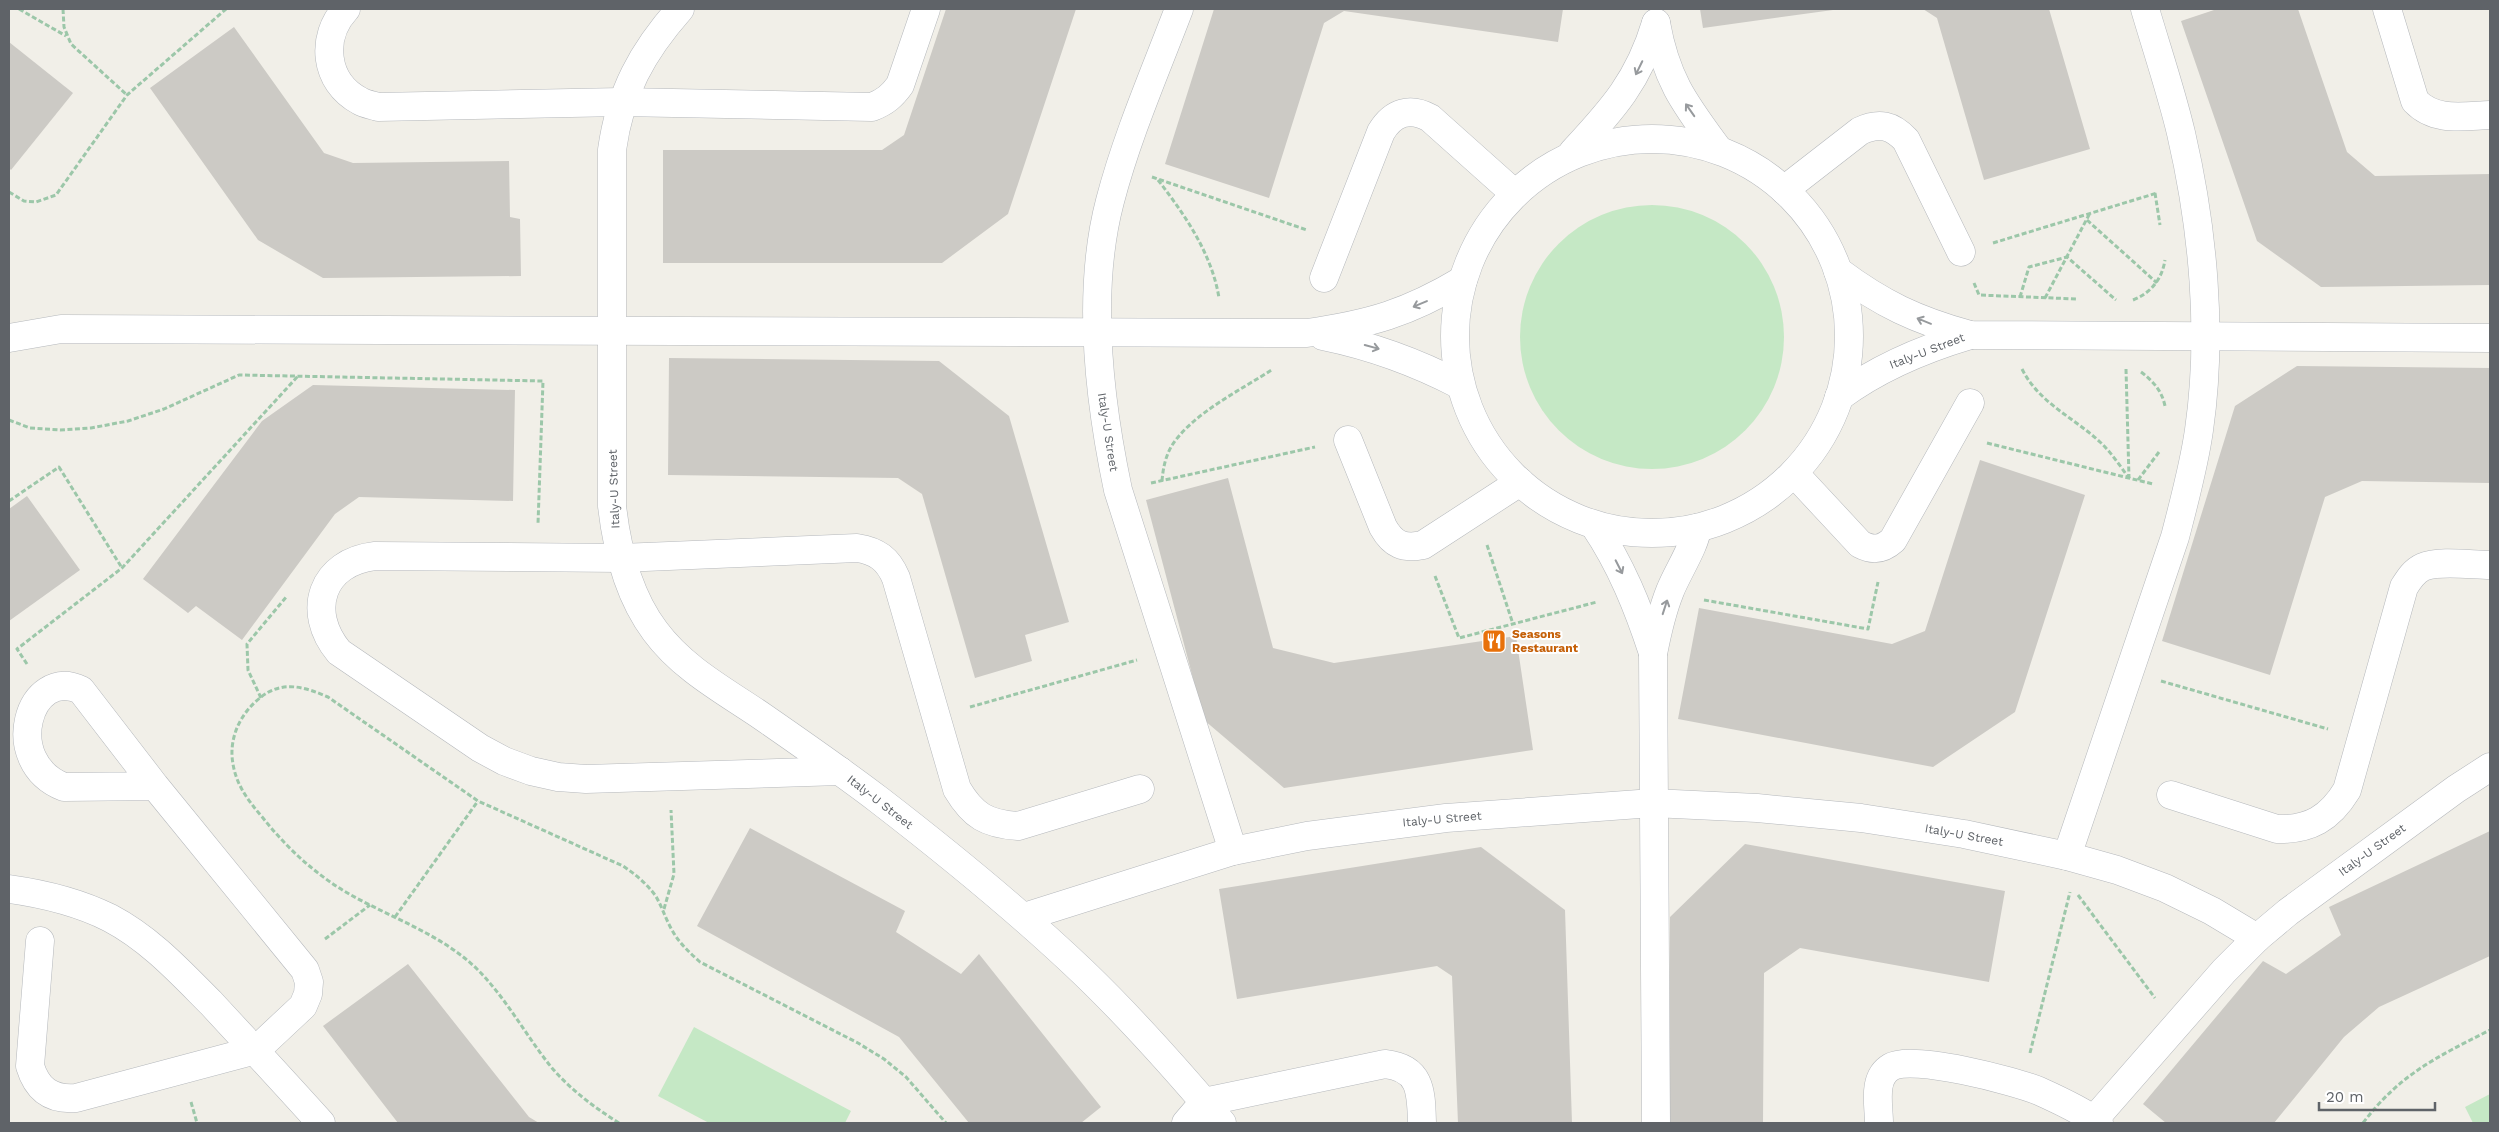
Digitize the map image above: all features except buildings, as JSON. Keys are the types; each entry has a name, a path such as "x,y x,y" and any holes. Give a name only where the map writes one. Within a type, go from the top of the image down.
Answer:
{"street":[{"path":"346,9 338,18 330,36 328,55 334,73 344,89 360,101 378,107 621,102 872,107 884,102 893,95 900,85 926,9"},
{"name":"Italy-U Street","path":"680,9 644,55 621,102 612,150 612,506 616,534 630,586 655,631 690,668 840,771 1024,917 1084,973 1146,1036 1222,1123"},
{"name":"Italy-U Street","path":"1179,9 1120,166 1109,202 1103,243 1097,333 1107,436 1118,490 1233,851"},
{"path":"2067,856 2175,537 2187,492 2199,430 2205,336 2203,276 2191,182 2181,132 2145,9"},
{"path":"2386,9 2411,92 2422,109 2440,117 2490,116"},
{"path":"1656,16 1661,49 1669,74 1682,98 1718,150"},
{"path":"1570,155 1622,97 1637,74 1648,49 1656,16"},
{"path":"1324,278 1381,132 1386,123 1402,112 1422,114 1430,118 1514,193"},
{"path":"1784,190 1860,131 1871,125 1885,125 1897,130 1906,140 1962,252"},
{"path":"1643,138 1682,140 1718,150 1753,166 1784,190 1807,214 1825,241 1838,271 1846,302 1849,334 1847,366 1839,397 1828,425 1813,450 1794,473 1754,506 1731,517 1697,528 1670,533 1631,532 1594,525 1554,508 1520,482 1500,462 1483,438 1470,412 1460,384 1454,332 1456,305 1463,280 1474,248 1492,219 1514,193 1540,172 1570,155 1605,143 1643,138"},
{"name":"Italy-U Street","path":"1838,271 1868,293 1900,312 1970,335"},
{"path":"1307,334 1353,326 1405,310 1429,300 1463,280"},
{"path":"9,319 61,329"},
{"path":"9,338 61,329 1307,334 1381,350 1434,371 1460,384"},
{"path":"1970,335 2030,337 2490,338"},
{"name":"Italy-U Street","path":"1839,397 1862,380 1896,361 1932,346 1970,335"},
{"path":"1794,473 1860,544 1868,548 1877,549 1886,546 1893,540 1970,403"},
{"path":"1348,440 1389,538 1399,545 1411,548 1423,545 1520,482"},
{"path":"1594,525 1609,546 1632,593 1653,654"},
{"path":"1656,1123 1653,654 1659,624 1669,594 1681,565 1696,537 1697,528"},
{"path":"840,771 586,779 558,777 531,771 504,761 480,748 339,652 329,640 323,627 320,613 322,598 327,584 347,563 360,558 375,556 622,558 857,548 870,550 882,556 891,565 896,578 957,789 967,806 982,818 1000,825 1018,826 1037,822 1140,789"},
{"path":"2171,795 2277,829 2294,830 2311,826 2326,817 2342,797 2361,739 2404,586 2412,575 2422,567 2435,564 2490,564"},
{"path":"40,941 30,1066 34,1078 41,1088 51,1095 63,1099 76,1098 256,1050 303,1006 308,994 309,982 305,970 298,960 155,786 81,690 65,685 44,692 27,714 23,726 25,753 40,775 64,788 155,786"},
{"name":"Italy-U Street","path":"1879,1123 1878,1087 1881,1076 1890,1067 1900,1062 1960,1070 2022,1086 2066,1104 2095,1122 2176,1026 2257,938 2288,912 2440,801 2490,767"},
{"name":"Italy-U Street","path":"1024,917 1233,851 1307,836 1385,825 1653,803 1757,808 1861,818 1964,834 2067,856 2117,870 2165,888 2212,911 2257,938"},
{"path":"9,889 42,893 77,904 111,919 142,939 171,962 256,1050 321,1123"},
{"path":"1186,1123 1204,1102 1385,1064 1395,1065 1405,1070 1419,1086 1422,1123"}],"path":[{"path":"19,9 66,36 78,51 127,95"},
{"path":"63,9 66,36"},
{"path":"9,192 24,201 36,202 56,195 127,95 226,9"},
{"path":"1120,166 1338,240"},
{"path":"1157,179 1194,231 1218,291 1224,333"},
{"path":"2081,299 1979,294 1962,252 2191,182"},
{"path":"2155,193 2162,231"},
{"path":"2091,213 2046,298 2020,363 2029,383 2043,398 2101,442 2129,478"},
{"path":"2087,220 2157,283"},
{"path":"2130,301 2140,297 2157,283 2162,273 2165,256"},
{"path":"2020,297 2029,267 2067,257"},
{"path":"2067,257 2116,300"},
{"path":"2107,300 2123,300"},
{"path":"1162,481 1164,464 1170,449 1189,426 1273,369 1274,333"},
{"path":"2117,366 2126,366 2140,371 2152,379 2160,391 2166,411"},
{"path":"2126,366 2129,478"},
{"path":"9,420 30,428 60,430 90,428 128,421 164,409 239,375 543,380 536,558"},
{"path":"44,692 17,649 122,568 299,375"},
{"path":"1952,435 2187,492"},
{"path":"1118,490 1348,440"},
{"path":"2138,480 2150,467 2162,443"},
{"path":"9,501 59,467 122,568"},
{"path":"1476,511 1513,624"},
{"path":"1423,545 1459,638 1632,593"},
{"path":"1669,594 1868,628 1886,546"},
{"path":"261,698 248,670 247,644 299,581 322,598"},
{"path":"935,716 1169,651"},
{"path":"2129,672 2361,739"},
{"path":"619,1123 576,1092 554,1070 508,1004 476,968 438,939 344,891 296,855 275,834 242,793 233,771 232,748 238,725 251,705 275,689 292,686 304,688 328,697 478,801 623,866 640,878 653,893 664,910 671,929 683,947 700,962 858,1043 884,1059 906,1077 946,1123"},
{"path":"664,910 674,874 675,860 668,777"},
{"path":"395,917 478,801"},
{"path":"2022,1086 2072,886 2176,1026"},
{"path":"298,960 370,905"},
{"path":"2363,1123 2376,1106 2411,1073 2431,1060 2490,1030"}],"green space":[{"path":"1652,205 1678,208 1703,215 1736,235 1754,253 1774,286 1781,311 1784,337 1781,363 1774,388 1754,421 1736,439 1703,459 1678,466 1652,469 1626,466 1601,459 1568,439 1550,421 1530,388 1523,363 1520,337 1523,311 1530,286 1550,253 1568,235 1601,215 1626,208"},
{"path":"694,1027 851,1111 845,1123 709,1123 658,1096"},
{"path":"2490,1094 2490,1123 2473,1123 2465,1107"}],"place":[{"name":"Seasons Restaurant","path":"1494,641"}]}
